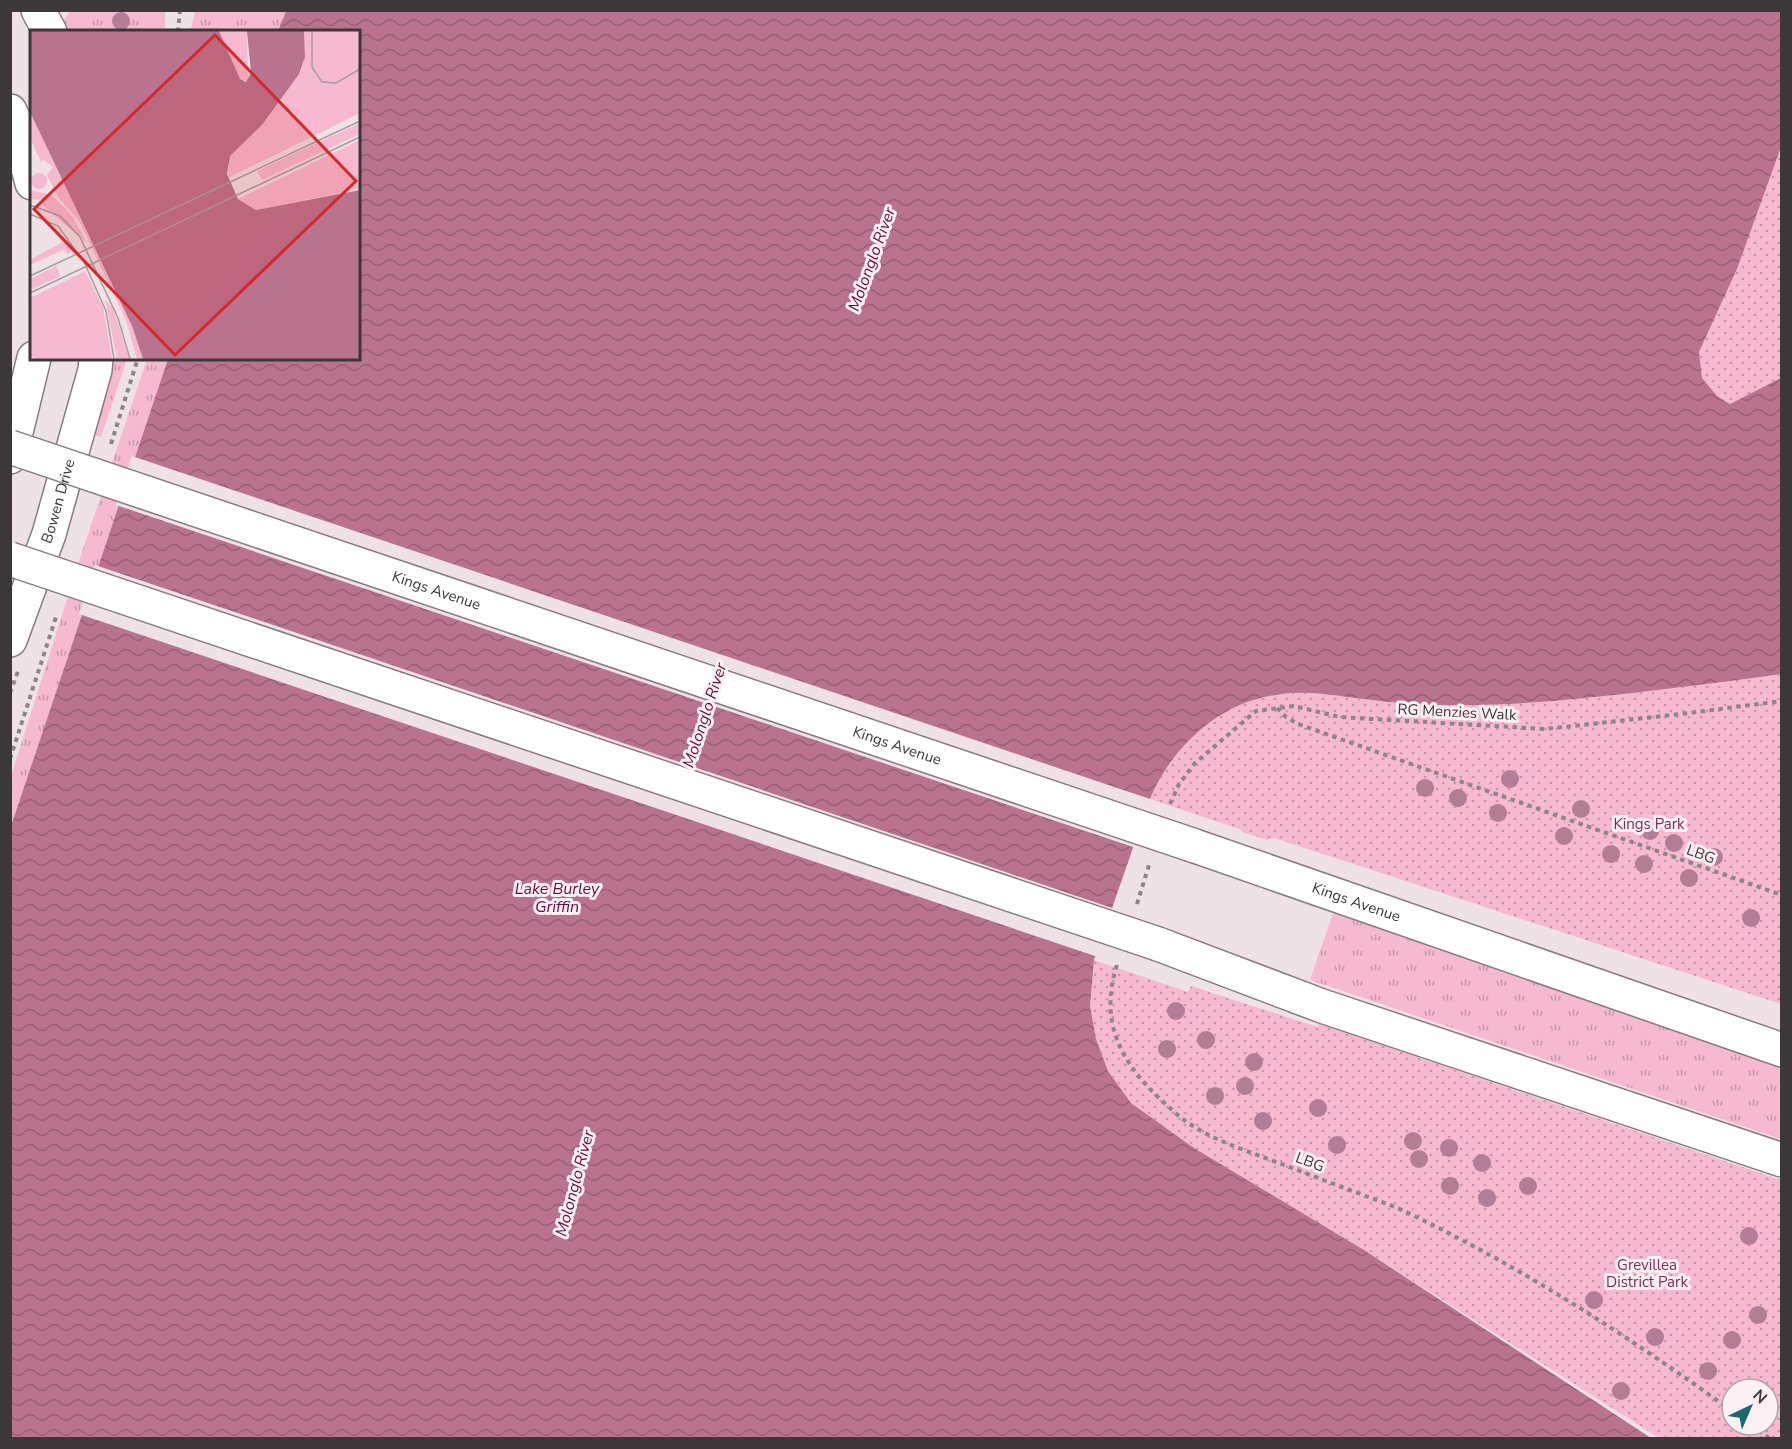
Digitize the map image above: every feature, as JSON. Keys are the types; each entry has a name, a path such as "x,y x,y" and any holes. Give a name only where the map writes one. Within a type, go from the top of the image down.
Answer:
{"main road":[{"path":"38,10 49,30"},
{"path":"10,111 16,124 30,176"},
{"path":"10,457 34,360"},
{"name":"Bowen Drive","path":"10,640 49,534 96,360"},
{"name":"Kings Avenue","path":"10,447 1192,845 1782,1050"},
{"path":"10,559 1158,944 1322,1006 1782,1160"}],"path":[{"path":"178,30 180,11"},
{"path":"10,759 51,633"},
{"name":"RG Menzies Walk","path":"1167,811 1171,800 1194,763 1257,711 1294,706 1340,717 1545,729 1782,701"},
{"name":"LBG","path":"1277,708 1298,724 1782,896"},
{"path":"1134,913 1152,856"},
{"name":"LBG","path":"1119,959 1111,981 1111,1011 1116,1042 1130,1067 1181,1118 1221,1141 1403,1210 1545,1285 1668,1365 1720,1402"}],"green space":[{"path":"70,11 165,11 165,30 58,29"},
{"path":"195,11 286,11 278,30 190,30"},
{"path":"1781,147 1781,378 1731,404 1717,396 1702,378 1699,352 1737,269"},
{"path":"111,360 127,360 101,437 93,434"},
{"path":"147,360 168,360 11,826 11,776 82,552"},
{"name":"Kings Park","path":"1781,674 1781,1004 1274,838 1267,840 1242,832 1242,830 1150,799 1158,782 1180,750 1209,723 1243,704 1275,695 1313,693 1418,704 1499,704 1617,695"},
{"path":"1333,913 1781,1064 1781,1139 1310,980"},
{"name":"Grevillea District Park","path":"1094,960 1188,992 1191,986 1318,1027 1319,1024 1781,1180 1781,1438 1659,1438 1364,1250 1194,1148 1131,1103 1108,1071 1096,1039 1090,1006"}],"water":[{"name":"Lake Burley Griffin","path":"286,11 1781,11 1781,147 1737,269 1699,352 1702,378 1717,396 1730,404 1781,378 1781,674 1641,692 1523,703 1418,704 1325,694 1288,693 1243,704 1209,723 1194,736 1180,750 1158,782 1094,960 1090,1006 1096,1039 1108,1071 1131,1103 1194,1148 1364,1250 1651,1438 11,1438 11,826 168,360 360,360 360,30 278,30"}],"pier":[{"path":"132,456 1153,800 1136,848 116,505"},
{"path":"95,565 1115,909 1098,957 79,614"}],"water label":[{"name":"Molonglo River","path":"871,259"},
{"name":"Molonglo River","path":"704,715"},
{"name":"Molonglo River","path":"574,1183"}]}
